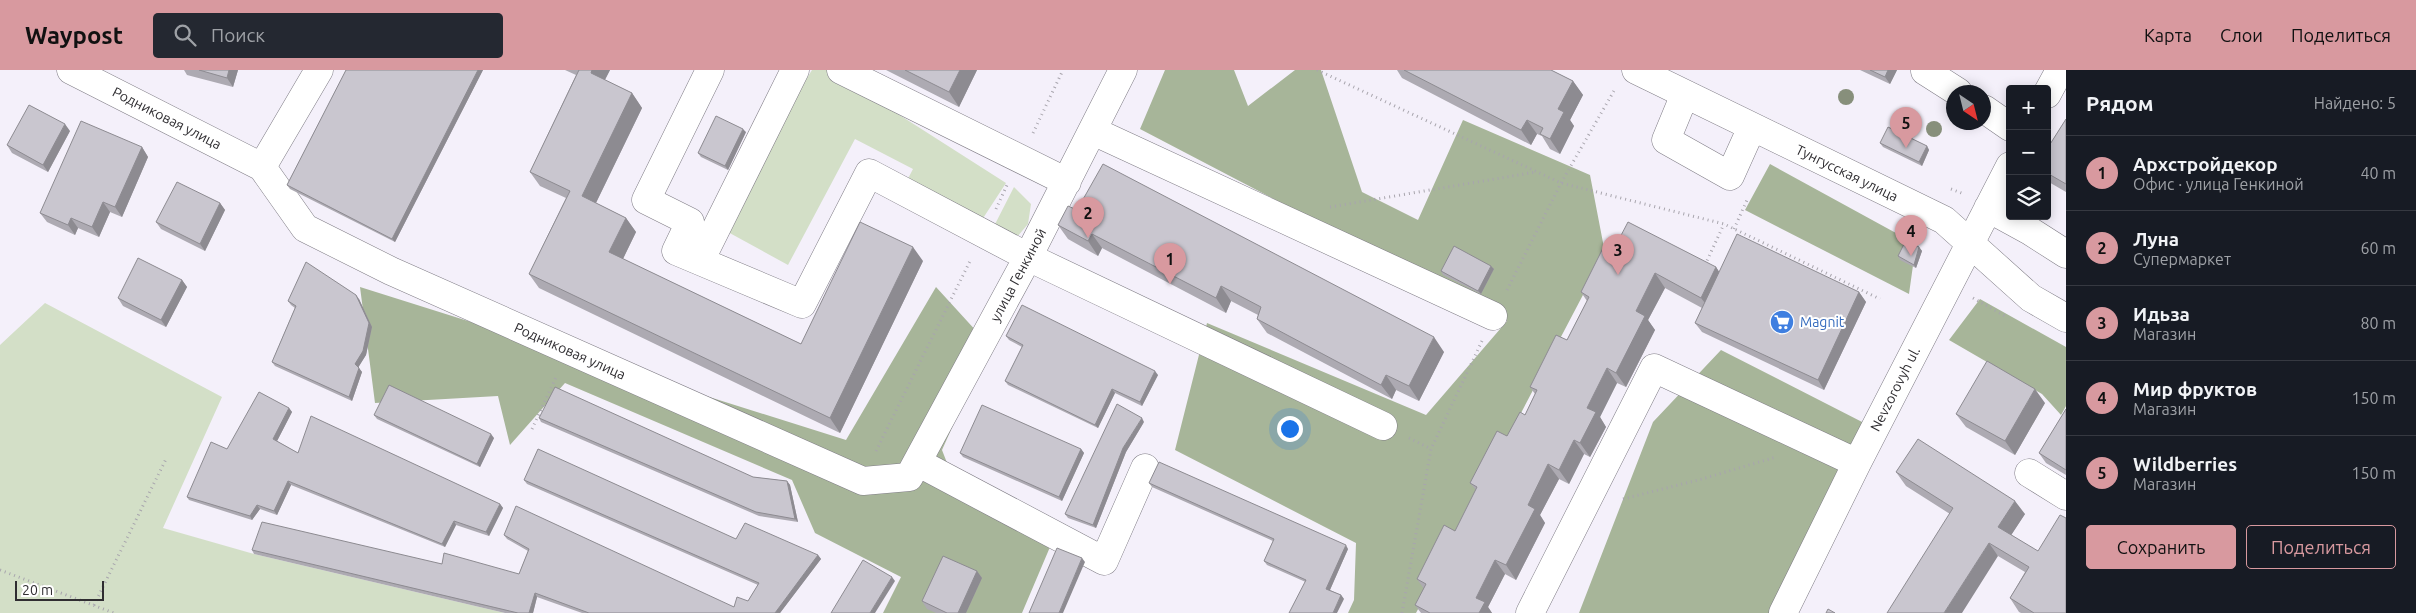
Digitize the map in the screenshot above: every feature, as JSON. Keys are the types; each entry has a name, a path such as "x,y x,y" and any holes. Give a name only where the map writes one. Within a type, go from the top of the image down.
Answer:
{"street":[{"name":"Родниковая улица","path":"71,70 262,167 305,228 391,271 863,481 913,469"},
{"path":"262,167 319,70"},
{"path":"710,70 646,200 690,222 676,251 802,304 869,173 1028,257 1383,426"},
{"path":"700,261 795,70"},
{"path":"841,70 1067,182"},
{"name":"улица Генкиной","path":"913,469 1028,257 1123,70"},
{"name":"Тунгусская улица","path":"1636,70 1944,220 2031,298 2066,318"},
{"path":"2051,87 2060,70"},
{"path":"1925,71 1947,85"},
{"path":"1685,94 1666,140 1730,176 1752,126"},
{"path":"1991,114 2006,124"},
{"path":"1093,131 1494,316"},
{"name":"Nevzorovyh ul.","path":"1783,613 1857,462 2006,174"},
{"path":"1988,208 2030,231 2066,254"},
{"path":"1530,613 1654,368 1857,462"},
{"path":"913,469 1104,560 1145,468"},
{"path":"2029,473 2066,496"}],"path":[{"path":"873,459 1063,70"},
{"path":"1317,70 1561,183 1724,224 1880,299"},
{"path":"1294,224 1318,209 1536,172"},
{"path":"1705,265 1724,224"},
{"path":"1949,284 2008,318"},
{"path":"1852,295 1856,287"},
{"path":"532,429 569,350"},
{"path":"1623,499 1768,460 1811,441"},
{"path":"94,605 167,457"},
{"path":"0,570 114,613"}],"green space":[{"path":"812,70 829,70 1006,183 976,229 901,192 913,169 855,139 788,265 715,225"},
{"path":"1165,70 1234,70 1248,106 1295,70 1321,70 1362,192 1418,220 1463,120 1590,175 1605,253 1416,613 1348,613 1354,600 1356,543 1175,450 1207,323 1426,415 1507,321 1140,129"},
{"path":"1770,164 1916,244 1909,294 1745,210"},
{"path":"1014,187 1031,204 1028,224 1017,237 990,234"},
{"path":"360,287 846,440 936,287 989,345 942,450 961,499 1050,547 1022,613 883,613 901,577 815,533 792,480 565,383 510,445 498,396 375,403"},
{"path":"1980,299 2066,347 2066,406 2061,415 2042,394 1949,340"},
{"path":"45,303 222,397 163,528 254,554 505,613 0,613 0,345"},
{"path":"1721,350 1868,425 1769,613 1579,613 1653,422"}],"building":[{"path":"199,70 229,70 227,78"},
{"path":"346,70 478,70 392,239 287,185"},
{"path":"579,70 592,70 591,73 632,93 582,196 626,218 609,252 801,344 860,222 913,247 830,418 529,274 570,191 530,172"},
{"path":"905,70 960,70 949,92"},
{"path":"1404,70 1551,70 1573,81 1558,109 1564,112 1550,139 1540,134 1543,128 1527,120 1521,130"},
{"path":"1870,70 1888,70 1885,77"},
{"path":"29,105 65,124 43,165 7,145"},
{"path":"716,116 743,129 725,166 698,153"},
{"path":"2066,119 2066,184 2051,175 2051,143"},
{"path":"81,121 142,147 115,207 103,202 92,227 71,218 68,225 40,213"},
{"path":"1888,127 1927,146 1919,162 1880,143"},
{"path":"1103,164 1434,337 1409,386 1386,375 1381,385 1257,319 1261,307 1221,286 1216,298 1092,234 1088,241 1058,225 1068,206 1077,210"},
{"path":"177,182 220,203 200,244 156,222"},
{"path":"1628,222 1716,267 1701,298 1655,273 1636,311 1645,316 1616,373 1607,368 1587,408 1596,412 1580,443 1574,440 1559,470 1548,464 1528,505 1535,509 1506,565 1495,560 1476,598 1485,602 1479,613 1430,613 1415,605 1426,584 1417,579 1444,525 1455,531 1477,487 1470,483 1497,431 1507,436 1520,412 1525,415 1537,390 1530,387 1556,335 1567,340 1589,297 1581,292 1607,240 1616,245"},
{"name":"Magnit","path":"1737,234 1859,292 1818,380 1695,323"},
{"path":"1906,240 1919,247 1914,265 1898,256"},
{"path":"1454,246 1491,266 1478,291 1441,271"},
{"path":"138,258 182,280 161,320 118,298"},
{"path":"306,262 356,295 369,323 363,351 355,364 359,368 349,397 272,362 296,306 288,301"},
{"path":"1022,305 1155,371 1140,402 1112,389 1095,425 1005,381 1023,345 1006,336"},
{"path":"1987,361 2035,389 2005,441 1956,414"},
{"path":"389,385 491,434 477,464 374,415"},
{"path":"555,387 753,477 787,481 795,519 756,512 539,418"},
{"path":"259,392 289,408 273,439 298,453 311,416 500,504 486,532 454,521 442,544 288,481 274,511 257,505 250,516 187,497 211,442 227,449"},
{"path":"1117,404 1142,418 1123,448 1093,525 1065,514"},
{"path":"982,405 1081,449 1059,497 960,453"},
{"path":"2066,409 2066,470 2039,453"},
{"path":"1918,439 2015,501 1998,527 2038,551 2060,515 2066,518 2066,613 2034,613 2010,598 2029,567 1989,543 1944,613 1887,613 1953,508 1896,472"},
{"path":"538,449 736,539 745,523 818,555 775,613 589,613 535,593 529,613 518,613 252,550 262,522 442,564 444,553 519,574 529,549 504,535 516,506 734,607 737,597 748,601 759,583 524,480"},
{"path":"1159,462 1346,545 1326,589 1341,595 1333,613 1289,613 1306,580 1264,561 1274,539 1149,483"},
{"path":"1057,548 1082,558 1059,613 1029,613"},
{"path":"943,556 977,571 958,613 947,613 922,601"},
{"path":"863,560 892,577 870,613 831,613"},
{"path":"1828,609 1835,613 1826,613"}],"place":[{"name":"Wildberries","path":"1906,148"},
{"name":"Луна","path":"1088,238"},
{"name":"Мир фруктов","path":"1911,256"},
{"name":"Идьза","path":"1618,275"},
{"name":"Архстройдекор","path":"1170,284"},
{"name":"Magnit","path":"1782,322"}]}
